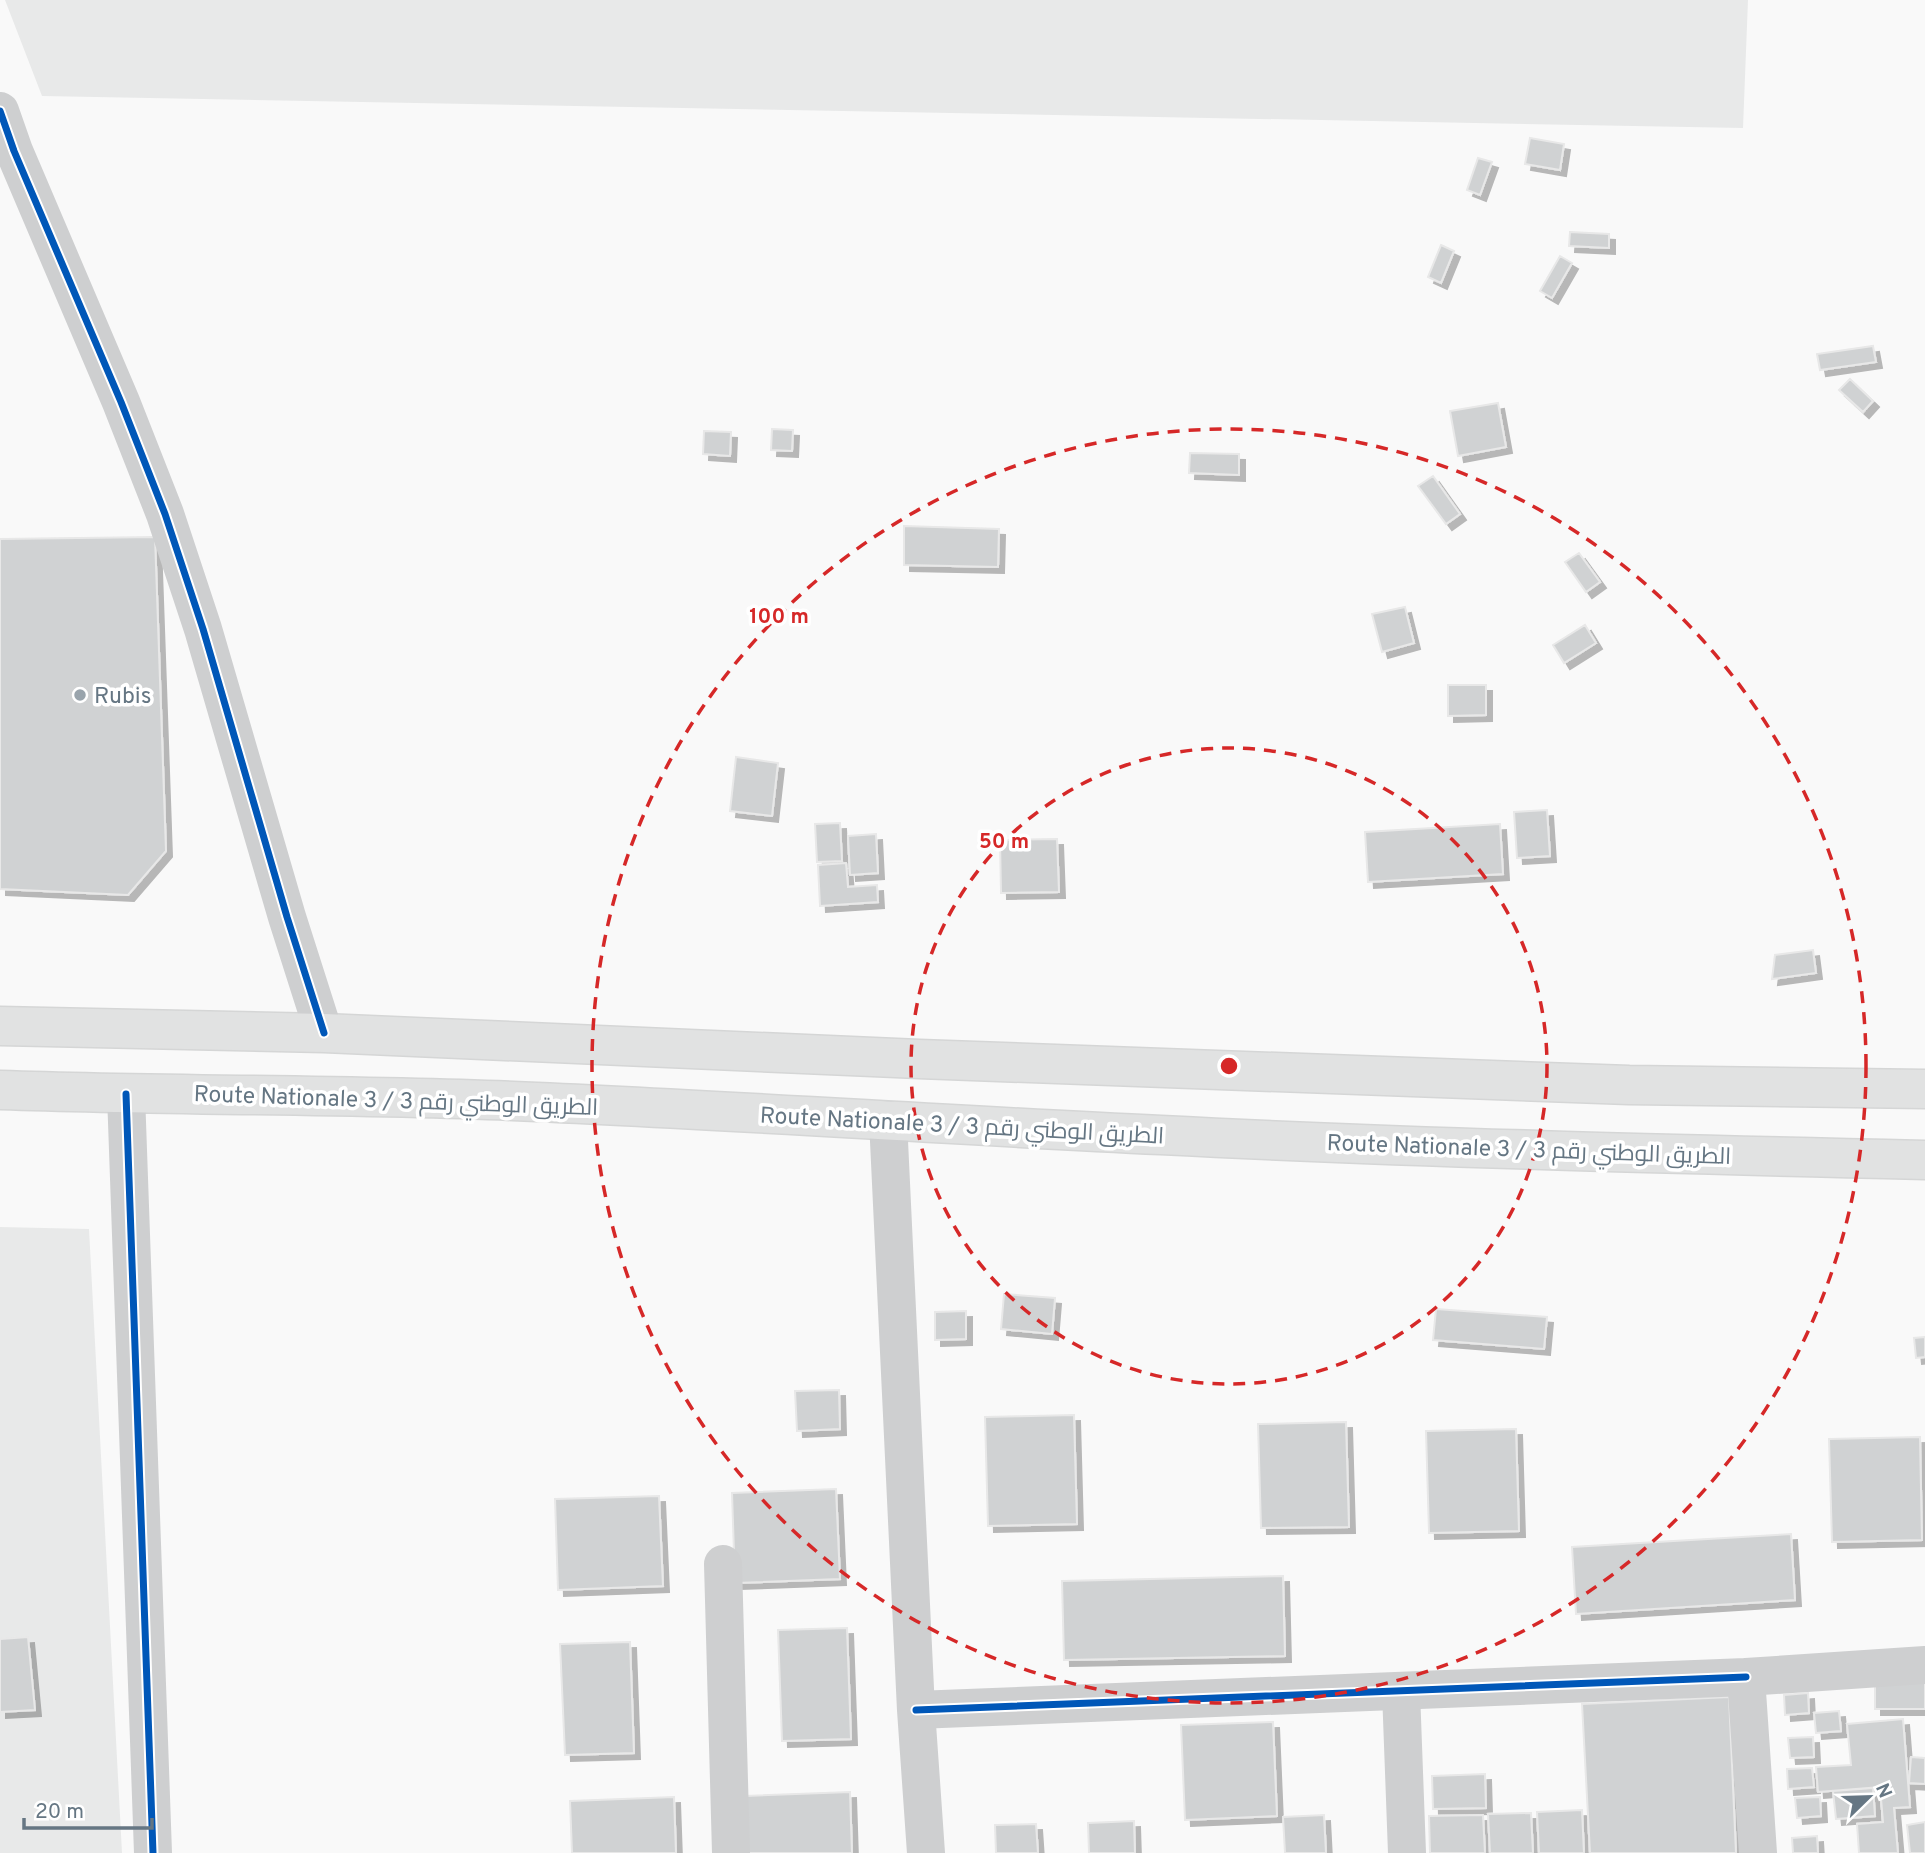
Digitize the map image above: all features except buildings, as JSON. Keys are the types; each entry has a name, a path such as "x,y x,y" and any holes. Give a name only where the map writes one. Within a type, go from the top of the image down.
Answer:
{"highway":[{"path":"0,1026 324,1033 1629,1085 1925,1089"},
{"name":"Route Nationale 3 / الطريق الوطني رقم 3","path":"0,1090 501,1101 1369,1144 1925,1160"}],"street":[{"path":"0,111 165,514 203,629 287,917 324,1033"},
{"path":"126,1094 153,1853"},
{"path":"888,1120 916,1710 926,1853"},
{"path":"723,1564 731,1853"},
{"path":"916,1710 1746,1677 1925,1665"},
{"path":"1746,1677 1758,1853"},
{"path":"1401,1691 1407,1853"}],"shaded area":[{"path":"5,0 1748,0 1743,128 42,96"},
{"path":"0,1227 89,1229 122,1853 0,1853"}],"cycle path":[{"path":"0,111 14,151 121,402 165,514 203,629 287,917 324,1033"},
{"path":"126,1094 153,1853"},
{"path":"916,1710 1746,1677"}],"place":[{"name":"Rubis","path":"80,695"}]}
